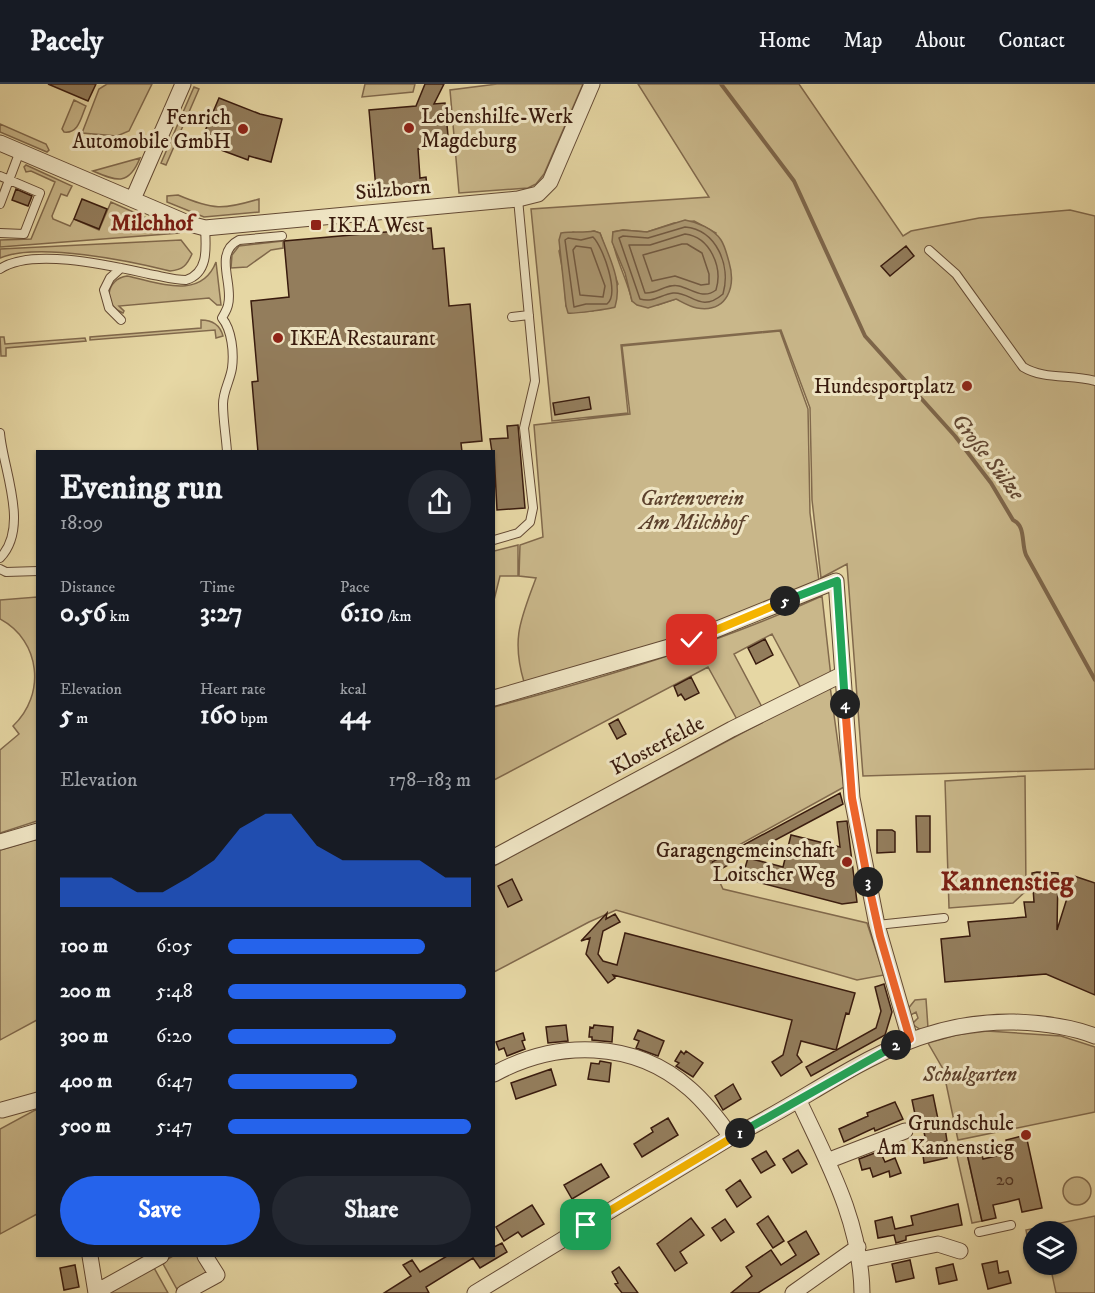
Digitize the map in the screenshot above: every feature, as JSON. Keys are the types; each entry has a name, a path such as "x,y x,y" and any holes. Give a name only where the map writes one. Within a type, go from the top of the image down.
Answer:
{"street":[{"path":"134,200 183,84"},
{"name":"Sülzborn","path":"0,143 190,224 206,228 518,199 538,194 550,182 592,84"},
{"path":"495,698 692,640 837,581 852,798 877,925 910,1039"},
{"name":"Klosterfelde","path":"495,856 732,729 843,674"},
{"path":"0,842 36,832"},
{"path":"475,1293 731,1137 798,1101 871,1057 910,1039 958,1026 996,1022 1052,1025 1095,1036"},
{"path":"495,1074 520,1061 558,1051 590,1049 631,1056 664,1071 687,1086 706,1105 731,1137"},
{"path":"2,1110 36,1101"},
{"path":"798,1101 846,1203 859,1254 862,1293"},
{"path":"827,1161 905,1131"},
{"path":"793,1293 859,1254 938,1244 960,1251"},
{"path":"90,1257 96,1292 159,1257"},
{"path":"184,1293 217,1275 206,1257"}],"lane":[{"path":"0,204 4,177 20,151"},
{"path":"0,233 24,234 40,193 4,177"},
{"path":"495,540 518,533 530,522 533,508 525,428 535,381 518,199"},
{"path":"0,269 26,258 80,262 186,280 202,267 206,247 206,228"},
{"path":"227,450 223,406 224,394 232,369 232,358 229,330 222,318 229,304 226,255 233,243 239,240 282,236"},
{"path":"929,250 956,274 1023,367 1040,374 1074,376 1095,381"},
{"path":"121,320 105,303 104,291 110,278 122,268"},
{"path":"512,317 529,315"},
{"path":"0,433 2,455 10,484 13,537 0,558"},
{"path":"0,570 36,571"},
{"path":"877,925 944,918"},
{"path":"979,1232 1011,1225"}],"green space":[{"path":"107,84 152,84 129,131 117,136 82,133 99,89"},
{"path":"365,84 415,84 413,92 362,97"},
{"path":"497,84 583,84 544,174 536,184 528,188 459,193 450,90"},
{"path":"638,84 799,84 903,236 911,231 979,218 1070,210 1095,216 1095,769 863,776 847,564 821,578 812,500 810,408 781,330 621,345 628,413 552,421 531,209 709,197","holes":["694,221 716,233 676,299 658,305 632,301 614,247 613,232 623,230 647,232 674,223","594,231 600,233 618,284 593,311 579,312 566,306 559,251 573,232 581,234"]},
{"path":"194,87 199,89 166,165 161,163"},
{"path":"74,100 86,106 76,128 64,132 62,129"},
{"path":"0,124 46,144 49,150 47,152 0,132"},
{"path":"140,158 132,173 122,179 93,171"},
{"path":"26,165 72,186 67,196 61,194 52,216 53,219 70,226 74,219 99,230 111,202 180,233 0,247 0,240 31,239 55,182 31,171 26,172 24,167"},
{"path":"178,195 200,204 218,207 259,199 259,212 204,217 167,202 167,196"},
{"path":"181,240 192,254 184,266 170,271 109,258 60,252 17,254 0,258 0,249"},
{"path":"283,241 283,248 271,250 247,267 231,268 232,255 239,246"},
{"path":"216,262 221,305 217,305 209,298 119,306 124,311 123,313 116,309 110,299 111,287 120,278 127,276 178,286 189,285 209,274"},
{"path":"201,320 215,324 223,336 216,338 215,330 90,340 90,337 201,328"},
{"name":"Gartenverein Am Milchhof","path":"780,331 808,409 810,513 819,581 716,624 647,647 524,682 518,641 522,617 536,578 519,576 520,545 543,537 534,425 630,414 622,346"},
{"path":"0,337 4,337 5,344 85,338 86,341 6,348 6,356 1,356"},
{"path":"518,545 518,576 500,576 495,596 495,551"},
{"path":"822,596 831,677 802,690 772,634 734,654 763,709 739,723 708,667 495,779 495,707 660,658"},
{"path":"36,597 36,821 0,833 0,750 19,734 13,726 24,713 31,699 34,669 31,654 24,641 14,629 0,619 0,600"},
{"path":"830,686 844,787 710,861 723,889 867,923 884,975 857,980 616,910 495,971 495,865"},
{"path":"1025,776 1026,891 1013,903 949,908 945,781"},
{"path":"36,839 36,1021 0,1040 0,850"},
{"path":"926,999 928,1028 921,1030 912,1024 918,1018 916,1012 909,1016 907,1010 915,1000"},
{"name":"Schulgarten","path":"987,1031 1061,1036 1095,1047 1095,1112 958,1140 943,1069 928,1043 956,1035"},
{"path":"36,1110 36,1215 0,1234 0,1129"},
{"path":"966,1149 982,1221 972,1223 956,1152"},
{"path":"1077,1177 1087,1181 1091,1191 1087,1201 1077,1205 1067,1201 1063,1191 1067,1181"},
{"path":"1095,1216 1095,1293 1056,1293 1052,1275 1077,1275 1077,1221 1070,1221"},
{"path":"171,1257 202,1257 211,1274 179,1293 162,1262"},
{"path":"153,1266 168,1293 104,1293"}],"water":[{"path":"685,220 710,229 722,242 731,271 727,296 723,302 708,308 694,307 676,299 648,308 637,305 632,301 625,273 612,242 613,232 623,230 647,232"},
{"path":"594,231 600,233 614,269 617,288 615,307 568,313 559,240 561,233"}],"building":[{"path":"48,84 96,84 88,101"},
{"name":"Lebenshilfe-Werk Magdeburg","path":"425,84 444,84 434,104 445,103 449,147 418,149 420,178 426,177 427,188 416,189 416,186 376,189 369,110 416,106"},
{"name":"Fenrich Automobile GmbH","path":"219,98 260,114 282,119 271,162 249,156 248,160 221,150 222,147 202,138"},
{"path":"16,189 32,196 28,206 12,200"},
{"path":"82,199 107,209 99,229 74,219"},
{"path":"431,228 433,249 444,248 449,306 470,304 482,441 461,443 462,450 258,450 252,382 258,381 251,301 289,297 284,241"},
{"path":"906,246 914,256 890,276 881,266"},
{"path":"589,397 591,409 555,415 553,403"},
{"path":"518,425 525,508 497,510 495,450 492,450 490,439 508,438 507,426"},
{"path":"765,639 773,655 756,664 748,648"},
{"path":"691,677 699,693 685,700 681,694 678,696 674,686"},
{"path":"618,719 626,734 617,739 609,724"},
{"path":"840,793 843,804 717,871 712,862"},
{"path":"916,816 930,816 930,852 917,852"},
{"path":"847,821 857,902 842,904 742,878 748,858 783,867 791,835 840,847 837,822"},
{"path":"877,830 895,832 895,852 877,853"},
{"path":"1032,873 1058,873 1057,930 1074,876 1095,883 1095,995 1046,974 945,982 941,939 970,936 968,922 1026,917 1024,902 1034,902"},
{"path":"512,879 522,900 508,907 498,886"},
{"path":"607,913 606,919 615,914 620,922 603,931 598,954 603,961 617,965 625,933 855,993 849,1014 846,1013 836,1050 801,1041 797,1055 802,1062 781,1076 772,1062 783,1055 792,1020 613,975 615,978 608,983 586,954 590,938 581,941"},
{"path":"884,984 892,1012 885,1035 811,1076 806,1067 876,1028 881,1011 875,987"},
{"path":"566,1025 568,1041 548,1043 546,1027"},
{"path":"594,1025 613,1027 612,1042 592,1040 592,1037 589,1037 590,1027 593,1028"},
{"path":"638,1030 664,1041 658,1056 636,1048 639,1041 634,1039"},
{"path":"523,1033 525,1040 522,1041 525,1049 507,1056 504,1048 499,1050 496,1042"},
{"path":"681,1051 684,1054 686,1051 703,1063 693,1077 676,1066 679,1063 675,1061"},
{"path":"600,1061 611,1063 609,1082 588,1079 591,1063 599,1064"},
{"path":"551,1069 556,1085 516,1099 511,1083"},
{"path":"733,1084 741,1099 723,1110 715,1096"},
{"path":"933,1095 940,1129 945,1128 947,1141 944,1142 947,1158 924,1163 922,1147 927,1146 921,1118 916,1119 912,1100"},
{"path":"895,1102 903,1119 875,1131 874,1128 844,1142 839,1129 868,1116 867,1113"},
{"path":"668,1118 678,1135 642,1157 634,1144 653,1132 651,1128"},
{"path":"1026,1135 1042,1208 1022,1212 1019,1199 993,1205 996,1218 982,1221 966,1149 980,1146 983,1159 1009,1153 1006,1140"},
{"path":"798,1150 807,1164 792,1173 783,1159"},
{"path":"766,1151 775,1165 761,1173 752,1159"},
{"path":"880,1151 885,1162 895,1158 901,1173 890,1177 889,1171 873,1177 870,1168 862,1170 859,1159"},
{"path":"601,1164 609,1177 572,1199 564,1185"},
{"path":"740,1180 751,1197 737,1207 726,1190"},
{"path":"958,1204 962,1225 906,1236 906,1240 896,1243 894,1235 878,1238 875,1221 892,1217 895,1229 913,1225 911,1216"},
{"path":"532,1205 544,1224 522,1237 518,1232 504,1241 496,1227"},
{"path":"768,1216 784,1241 773,1248 757,1224"},
{"path":"691,1218 704,1235 680,1252 687,1263 675,1271 657,1244"},
{"path":"725,1219 734,1232 721,1241 712,1228"},
{"path":"806,1231 819,1254 758,1293 731,1293 752,1276 746,1267 771,1250 781,1265 796,1255 788,1242"},
{"path":"502,1243 507,1252 480,1268 473,1258 426,1287 429,1293 384,1293 411,1276 403,1265 412,1260 420,1272 445,1257 495,1257 495,1246"},
{"path":"910,1260 914,1278 896,1282 892,1264"},
{"path":"997,1261 999,1273 1008,1271 1011,1283 988,1289 982,1264"},
{"path":"953,1264 957,1280 939,1284 936,1268"},
{"path":"75,1265 79,1287 64,1290 60,1268"},
{"path":"619,1267 638,1293 622,1293 615,1284 618,1283 612,1272"}],"waterway":[{"name":"Große Sülze","path":"721,84 794,181 865,336 955,436 991,483 1013,520 1020,526 1026,555 1095,680"}],"place":[{"name":"Lebenshilfe-Werk Magdeburg","path":"409,128"},
{"name":"Fenrich Automobile GmbH","path":"243,129"},
{"name":"IKEA West","path":"316,225"},
{"name":"IKEA Restaurant","path":"278,338"},
{"name":"Hundesportplatz","path":"967,386"},
{"name":"Garagengemeinschaft Loitscher Weg","path":"847,862"},
{"name":"Grundschule Am Kannenstieg","path":"1026,1135"}],"district":[{"name":"Milchhof","path":"152,222"},
{"name":"Kannenstieg","path":"1007,881"}],"route":[{"path":"586,1225 731,1137 757,1125 851,1068 910,1039 872,906 852,798 837,581 692,640"}]}
